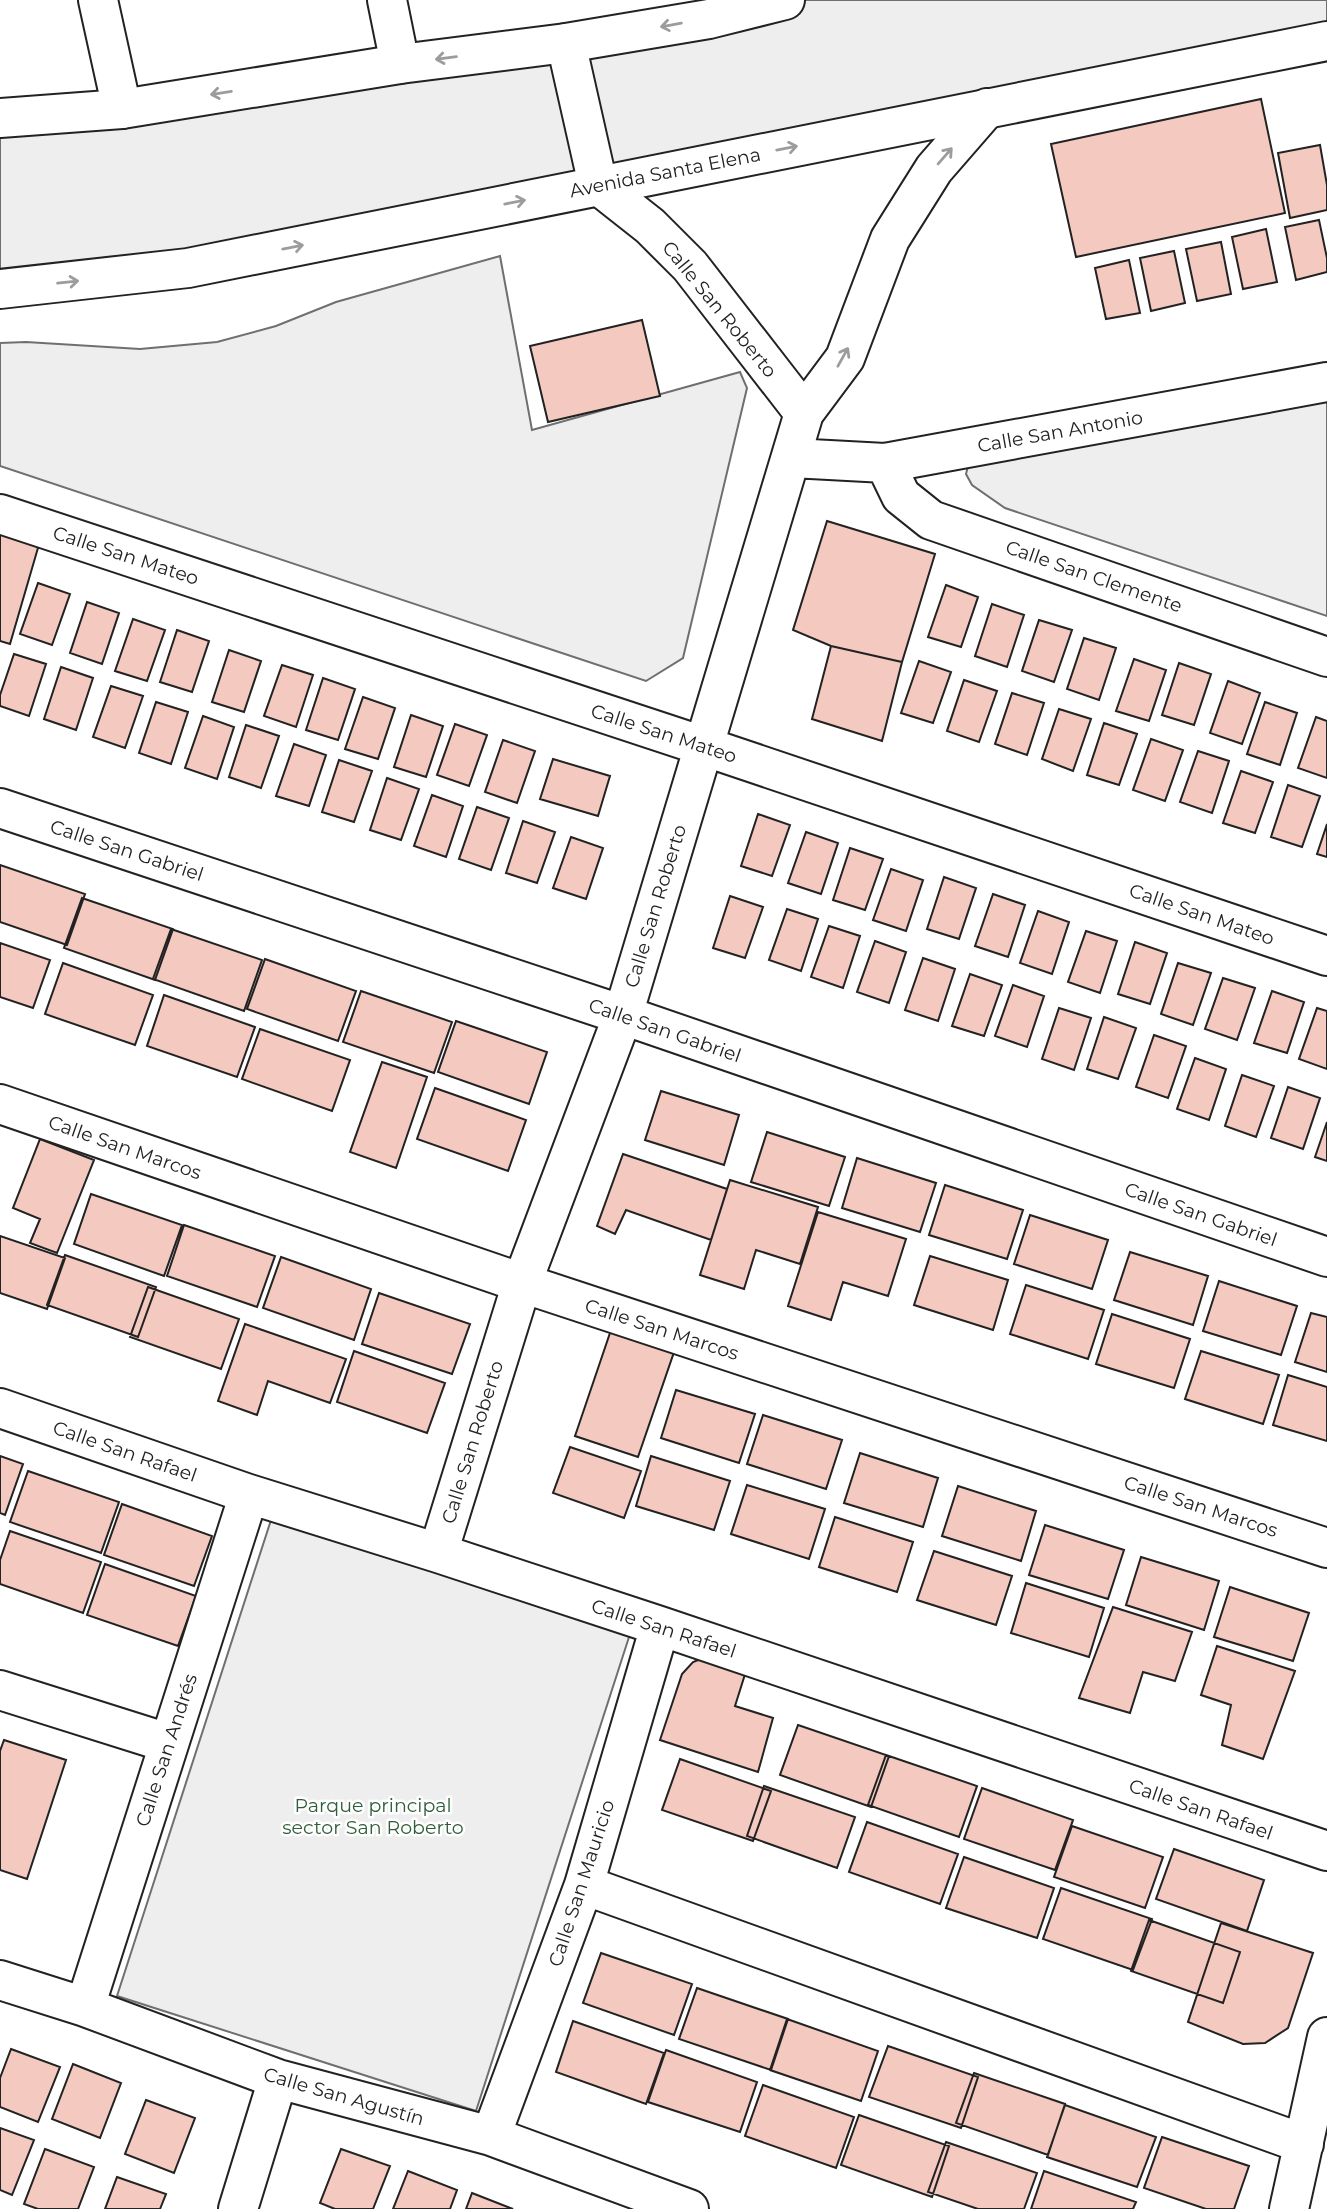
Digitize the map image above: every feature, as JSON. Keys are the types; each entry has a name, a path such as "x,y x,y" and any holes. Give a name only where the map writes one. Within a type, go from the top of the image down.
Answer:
{"street":[{"path":"98,0 122,109"},
{"path":"387,0 400,64"},
{"path":"0,118 122,109 400,64 566,43 707,9 785,0"},
{"name":"Avenida Santa Elena","path":"0,289 188,268 1327,41"},
{"path":"566,43 597,186"},
{"name":"Calle San Roberto","path":"438,1553 522,1283 623,1015 804,413 845,358 890,239 934,169 987,108"},
{"name":"Calle San Roberto","path":"597,186 650,226 690,266 804,413"},
{"name":"Calle San Antonio","path":"792,458 885,463 1327,382"},
{"name":"Calle San Clemente","path":"885,463 901,495 931,520 1327,657"},
{"name":"Calle San Mateo","path":"0,514 1327,956"},
{"name":"Calle San Gabriel","path":"0,808 623,1015 1327,1257"},
{"name":"Calle San Marcos","path":"0,1104 522,1283 1327,1548"},
{"name":"Calle San Rafael","path":"0,1408 249,1494 660,1626 1327,1851"},
{"name":"Calle San Andrés","path":"85,2007 249,1494"},
{"name":"Calle San Mauricio","path":"491,2136 584,1885 660,1626"},
{"path":"0,1690 168,1743"},
{"path":"584,1885 1304,2144"},
{"name":"Calle San Agustín","path":"0,1980 85,2007 278,2079 491,2136 689,2209"},
{"path":"1289,2209 1327,2038"},
{"path":"238,2209 278,2079"}],"green space":[{"path":"785,0 1327,0 1327,41 0,289 0,118"},
{"path":"500,256 532,430 740,372 747,388 683,658 646,681 0,466 0,343 26,342 140,349 217,342 276,326 336,302"},
{"path":"1327,391 1327,616 1005,508 972,485 966,474 969,462"},
{"name":"Parque principal sector San Roberto","path":"271,1520 630,1634 476,2111 117,1996"}],"building":[{"path":"1261,99 1285,213 1076,257 1051,144"},
{"path":"1320,145 1327,185 1327,210 1290,218 1278,153"},
{"path":"1319,220 1327,258 1327,272 1296,280 1285,227"},
{"path":"1266,229 1277,282 1243,289 1232,237"},
{"path":"1221,242 1231,294 1197,301 1186,249"},
{"path":"1174,251 1185,303 1151,311 1140,258"},
{"path":"1129,260 1140,313 1106,319 1095,268"},
{"path":"642,320 660,396 548,422 530,346"},
{"path":"827,521 935,554 902,662 831,646 793,630"},
{"path":"0,529 40,541 10,644 0,641"},
{"path":"38,583 70,594 52,645 20,634"},
{"path":"946,585 978,597 961,647 928,637"},
{"path":"87,602 119,613 102,664 70,653"},
{"path":"992,604 1024,615 1007,667 975,656"},
{"path":"133,619 165,630 147,681 115,671"},
{"path":"1039,620 1072,630 1054,682 1022,671"},
{"path":"177,630 209,641 192,692 160,682"},
{"path":"1084,638 1116,648 1099,700 1067,689"},
{"path":"831,646 902,662 882,741 812,719"},
{"path":"229,650 261,661 244,712 212,702"},
{"path":"14,654 46,664 29,716 0,706 0,695"},
{"path":"1134,659 1166,670 1149,721 1116,711"},
{"path":"919,661 951,672 933,723 901,713"},
{"path":"1179,663 1211,674 1194,725 1162,715"},
{"path":"282,665 313,675 296,727 264,716"},
{"path":"61,667 93,678 76,730 44,719"},
{"path":"323,678 355,689 338,740 306,730"},
{"path":"964,680 997,691 979,742 947,731"},
{"path":"1228,681 1260,693 1242,744 1210,733"},
{"path":"111,686 143,696 125,748 93,737"},
{"path":"1012,693 1044,703 1027,755 995,744"},
{"path":"363,697 395,708 378,759 345,749"},
{"path":"156,702 188,712 171,764 139,753"},
{"path":"1265,702 1297,713 1280,765 1247,754"},
{"path":"1059,709 1091,719 1073,771 1042,759"},
{"path":"411,715 443,726 426,777 394,767"},
{"path":"203,716 234,727 217,779 185,768"},
{"path":"1316,717 1327,721 1327,778 1298,768"},
{"path":"1104,723 1137,734 1119,785 1087,775"},
{"path":"455,724 487,735 469,786 437,775"},
{"path":"246,725 279,736 261,788 229,777"},
{"path":"1151,739 1183,750 1165,801 1133,790"},
{"path":"503,740 535,751 517,803 485,792"},
{"path":"294,744 326,755 309,806 276,796"},
{"path":"1198,751 1229,761 1212,813 1180,802"},
{"path":"553,759 610,776 598,816 540,799"},
{"path":"339,760 372,771 354,822 322,812"},
{"path":"1241,771 1273,782 1255,833 1223,823"},
{"path":"387,778 419,789 401,840 370,830"},
{"path":"1288,785 1320,796 1302,847 1271,837"},
{"path":"432,795 463,806 446,857 414,846"},
{"path":"477,807 509,818 491,870 459,859"},
{"path":"758,814 790,825 772,876 741,866"},
{"path":"523,821 555,832 537,883 506,873"},
{"path":"1327,824 1327,857 1317,854"},
{"path":"806,832 838,843 821,894 788,883"},
{"path":"571,837 603,848 586,899 553,888"},
{"path":"850,848 883,859 865,910 833,900"},
{"path":"0,865 85,894 67,945 0,922"},
{"path":"891,869 923,880 906,931 873,920"},
{"path":"944,877 976,888 959,939 927,929"},
{"path":"993,894 1025,905 1008,957 975,946"},
{"path":"730,896 763,907 745,958 713,948"},
{"path":"82,898 173,929 155,980 64,948"},
{"path":"787,909 818,919 801,971 769,960"},
{"path":"1038,911 1069,922 1052,974 1020,963"},
{"path":"829,926 860,936 843,988 811,977"},
{"path":"171,929 262,960 244,1011 153,979"},
{"path":"1086,931 1117,941 1100,993 1068,982"},
{"path":"875,941 906,952 889,1003 857,992"},
{"path":"1135,942 1167,953 1150,1004 1118,994"},
{"path":"0,943 50,960 33,1008 0,997"},
{"path":"923,958 955,969 938,1021 905,1010"},
{"path":"265,959 356,991 338,1041 247,1009"},
{"path":"63,963 153,995 135,1045 45,1014"},
{"path":"1178,963 1211,973 1193,1025 1161,1014"},
{"path":"970,974 1002,985 984,1036 952,1026"},
{"path":"1223,978 1255,988 1237,1040 1205,1029"},
{"path":"1013,985 1044,996 1027,1047 995,1036"},
{"path":"361,991 452,1022 434,1073 343,1042"},
{"path":"1272,991 1304,1002 1287,1053 1254,1043"},
{"path":"164,995 255,1027 237,1077 147,1046"},
{"path":"1059,1008 1091,1018 1074,1070 1042,1059"},
{"path":"1317,1008 1327,1011 1327,1069 1299,1059"},
{"path":"1104,1017 1136,1028 1118,1079 1087,1069"},
{"path":"456,1021 547,1052 529,1104 438,1072"},
{"path":"260,1029 350,1060 332,1111 242,1079"},
{"path":"1154,1035 1186,1046 1168,1098 1136,1087"},
{"path":"1195,1058 1226,1069 1209,1120 1177,1109"},
{"path":"382,1062 427,1077 396,1168 350,1152"},
{"path":"1242,1075 1274,1086 1256,1137 1225,1126"},
{"path":"1288,1087 1320,1098 1303,1149 1271,1138"},
{"path":"435,1088 526,1120 508,1171 417,1139"},
{"path":"661,1091 739,1115 724,1165 645,1140"},
{"path":"1327,1122 1327,1161 1315,1157"},
{"path":"767,1132 845,1157 829,1206 751,1182"},
{"path":"40,1139 94,1160 57,1253 30,1243 40,1219 13,1208"},
{"path":"623,1154 727,1189 711,1240 626,1210 615,1234 597,1226"},
{"path":"857,1158 936,1183 920,1232 842,1208"},
{"path":"730,1180 818,1207 800,1264 756,1250 744,1289 700,1275"},
{"path":"945,1185 1023,1210 1007,1259 929,1235"},
{"path":"91,1194 182,1225 164,1276 74,1244"},
{"path":"818,1212 906,1239 888,1296 843,1282 831,1320 788,1306"},
{"path":"1030,1215 1108,1240 1092,1289 1014,1264"},
{"path":"184,1225 275,1256 257,1307 167,1276"},
{"path":"0,1236 65,1258 47,1309 0,1293"},
{"path":"1130,1252 1208,1276 1193,1325 1114,1300"},
{"path":"65,1255 156,1287 138,1337 47,1305"},
{"path":"930,1256 1008,1280 993,1330 914,1305"},
{"path":"281,1257 371,1289 354,1340 263,1308"},
{"path":"1219,1281 1297,1306 1281,1355 1203,1331"},
{"path":"1026,1285 1104,1310 1088,1359 1010,1334"},
{"path":"148,1287 239,1319 221,1369 130,1337"},
{"path":"379,1293 470,1324 452,1374 362,1344"},
{"path":"1311,1313 1327,1317 1327,1372 1295,1362"},
{"path":"1112,1314 1190,1339 1174,1388 1096,1364"},
{"path":"245,1324 346,1359 330,1403 268,1381 257,1415 218,1401"},
{"path":"611,1330 674,1352 638,1457 575,1436"},
{"path":"354,1351 445,1383 427,1433 337,1402"},
{"path":"1201,1351 1279,1375 1263,1424 1185,1399"},
{"path":"1288,1375 1327,1387 1327,1441 1273,1425"},
{"path":"676,1390 755,1414 739,1463 661,1438"},
{"path":"763,1415 842,1440 826,1489 747,1464"},
{"path":"570,1447 641,1471 624,1518 553,1493"},
{"path":"860,1453 938,1478 923,1527 844,1503"},
{"path":"0,1456 23,1464 5,1515 0,1513"},
{"path":"651,1456 730,1481 714,1530 636,1506"},
{"path":"28,1471 119,1502 101,1553 10,1522"},
{"path":"747,1485 825,1509 809,1559 731,1534"},
{"path":"958,1486 1036,1511 1021,1561 942,1536"},
{"path":"122,1504 212,1536 194,1586 104,1555"},
{"path":"835,1517 913,1542 897,1592 819,1567"},
{"path":"1045,1525 1124,1550 1108,1599 1029,1575"},
{"path":"10,1531 101,1562 83,1613 0,1584 0,1560"},
{"path":"934,1551 1012,1576 996,1625 917,1600"},
{"path":"1141,1557 1219,1581 1204,1630 1126,1605"},
{"path":"105,1564 196,1596 178,1646 87,1615"},
{"path":"1026,1583 1104,1608 1089,1657 1011,1633"},
{"path":"1230,1587 1309,1613 1293,1661 1214,1637"},
{"path":"1113,1607 1192,1632 1175,1681 1143,1672 1130,1713 1079,1698"},
{"path":"1217,1646 1295,1671 1263,1759 1222,1745 1231,1705 1201,1695"},
{"path":"706,1657 746,1671 735,1706 773,1718 758,1772 660,1740 682,1674 693,1662"},
{"path":"798,1725 889,1756 871,1807 780,1775"},
{"path":"4,1740 66,1760 27,1879 0,1870 0,1751"},
{"path":"886,1755 977,1786 959,1837 868,1805"},
{"path":"680,1759 771,1791 753,1841 662,1810"},
{"path":"764,1786 855,1817 837,1868 747,1836"},
{"path":"982,1788 1073,1820 1055,1870 964,1839"},
{"path":"867,1822 958,1854 940,1904 849,1872"},
{"path":"1072,1826 1163,1857 1145,1908 1054,1877"},
{"path":"1174,1849 1264,1880 1247,1931 1156,1899"},
{"path":"964,1857 1054,1888 1037,1938 946,1908"},
{"path":"1061,1888 1152,1919 1133,1970 1043,1939"},
{"path":"1149,1920 1240,1952 1223,2003 1131,1971"},
{"path":"1221,1923 1313,1953 1288,2028 1265,2043 1243,2044 1188,2022"},
{"path":"601,1953 692,1984 674,2035 583,2003"},
{"path":"697,1988 788,2019 771,2070 679,2039"},
{"path":"787,2019 878,2051 861,2101 770,2070"},
{"path":"573,2021 664,2053 646,2104 556,2072"},
{"path":"888,2046 978,2077 961,2128 869,2097"},
{"path":"11,2049 60,2067 38,2122 0,2107 0,2078"},
{"path":"666,2050 757,2082 740,2132 648,2102"},
{"path":"73,2064 121,2083 100,2138 52,2119"},
{"path":"974,2073 1065,2104 1048,2155 956,2123"},
{"path":"763,2085 854,2117 836,2168 745,2136"},
{"path":"146,2100 195,2118 174,2173 125,2154"},
{"path":"1065,2105 1156,2137 1137,2187 1047,2157"},
{"path":"859,2115 949,2146 932,2197 841,2165"},
{"path":"0,2128 34,2140 12,2195 0,2190"},
{"path":"1162,2137 1249,2166 1234,2209 1206,2209 1144,2188"},
{"path":"946,2142 1037,2173 1024,2209 978,2209 928,2192"},
{"path":"45,2149 94,2167 78,2209 38,2209 24,2204"},
{"path":"341,2149 390,2166 373,2209 335,2209 320,2203"},
{"path":"408,2171 457,2190 450,2209 393,2209"},
{"path":"1044,2171 1136,2202 1133,2209 1031,2209"},
{"path":"117,2177 166,2194 160,2209 105,2209"},
{"path":"472,2193 513,2209 466,2209"}]}
